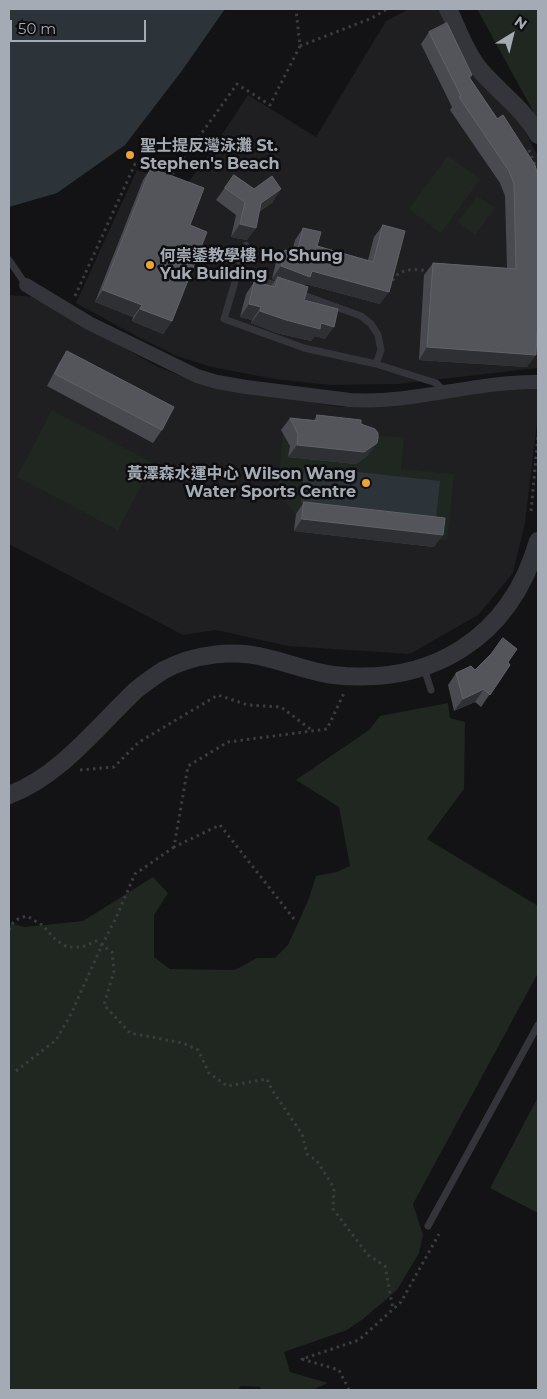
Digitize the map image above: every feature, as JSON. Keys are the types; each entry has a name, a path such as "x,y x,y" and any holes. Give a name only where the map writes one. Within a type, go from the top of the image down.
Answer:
{"street":[{"path":"448,9 475,63 489,80 518,106 538,135"},
{"path":"26,285 89,323 197,376 218,382 256,389 360,401 394,400 504,383 538,382"},
{"path":"9,795 49,774 136,690 164,670 178,664 210,656 240,654 268,658 318,673 383,676 424,667 454,653 480,636 506,608 527,573 538,541"}],"lane":[{"path":"246,245 224,319 304,348 376,364 436,383 442,392"},
{"path":"9,260 26,285"},
{"path":"237,272 361,316 371,324 378,335 381,350 376,364"},
{"path":"424,667 431,690"},
{"path":"428,1226 538,1025"}],"path":[{"path":"71,304 135,164 173,173 237,84 270,106 300,46 296,9"},
{"path":"300,46 372,18 387,9"},
{"path":"386,288 398,274 404,271 439,271"},
{"path":"531,511 538,436"},
{"path":"174,848 188,766 228,742 327,729 351,676"},
{"path":"76,771 114,767 139,742 218,695 248,705 281,707 314,731"},
{"path":"16,1071 56,1040 71,1014 135,874 174,848 220,825 294,919"},
{"path":"9,930 10,926 18,918 27,916 42,925 56,940 67,947 82,947 96,941 112,952 114,971 104,1005 130,1033 183,1043 198,1050 209,1073 227,1086 268,1079 272,1090 302,1134 307,1154 316,1161 334,1188 334,1209 368,1255 385,1266 393,1309"},
{"path":"349,1390 339,1370 302,1359 359,1340 401,1302 439,1234 428,1226"}],"shaded area":[{"path":"9,9 225,9 181,72 125,145 57,193 9,207"},
{"path":"409,9 448,9 513,109 538,156 538,368 398,384 331,385 274,379 212,367 177,356 76,303 137,170 186,185 206,159 248,95 316,137 386,21"},
{"path":"477,9 538,9 538,120"},
{"path":"448,156 480,179 441,233 409,209"},
{"path":"477,196 495,208 475,235 458,222"},
{"path":"9,295 34,297 158,367 204,385 341,407 403,405 538,384 538,414 525,523 513,573 478,615 410,654 288,646 216,630 183,635 9,544"},
{"path":"52,410 153,463 118,530 17,477"},
{"name":"黃澤森水運中心 Wilson Wang Water Sports Centre","path":"284,425 404,438 401,469 454,474 447,540 294,531 296,514 277,492"},
{"path":"304,466 440,481 436,518 301,503"},
{"path":"448,703 450,718 465,722 464,789 427,839 538,906 538,973 413,1204 423,1235 419,1253 397,1290 347,1330 284,1352 290,1372 328,1383 312,1390 263,1390 259,1387 241,1386 238,1390 9,1390 9,926 12,924 25,927 83,921 153,877 168,893 154,915 154,957 170,969 235,970 257,958 275,958 288,945 308,901 316,876 337,872 350,866 339,807 296,780 369,730 380,716"},
{"path":"538,1097 538,1213 490,1188"}],"building":[{"path":"447,23 472,75 469,77 497,119 503,115 535,165 538,177 538,332 536,355 427,347 433,263 516,269 514,184 509,171 459,97 461,96 429,32"},
{"name":"何崇鋈教學樓 Ho Shung Yuk Building","path":"151,168 204,188 190,225 207,232 172,321 140,309 142,305 103,290"},
{"path":"234,175 254,189 272,176 281,189 261,203 256,228 240,224 245,202 225,188"},
{"path":"383,225 405,231 389,292 312,271 310,277 281,266 285,250 297,253 303,228 321,232 317,246 373,262"},
{"path":"278,277 308,287 304,300 338,309 334,327 321,323 320,329 286,320 260,311 261,307 249,304 254,282 275,287"},
{"path":"67,351 174,407 162,430 55,374"},
{"path":"317,415 361,420 361,424 375,429 378,433 377,443 364,452 297,445 298,434 290,418 317,421"},
{"path":"304,502 445,518 443,535 302,519"},
{"path":"503,638 517,649 508,662 510,665 490,695 484,689 463,699 456,673 471,666 475,670 491,654"}],"place":[{"name":"聖士提反灣泳灘 St. Stephen's Beach","path":"130,155"},
{"name":"何崇鋈教學樓 Ho Shung Yuk Building","path":"150,265"},
{"name":"黃澤森水運中心 Wilson Wang Water Sports Centre","path":"366,483"}]}
